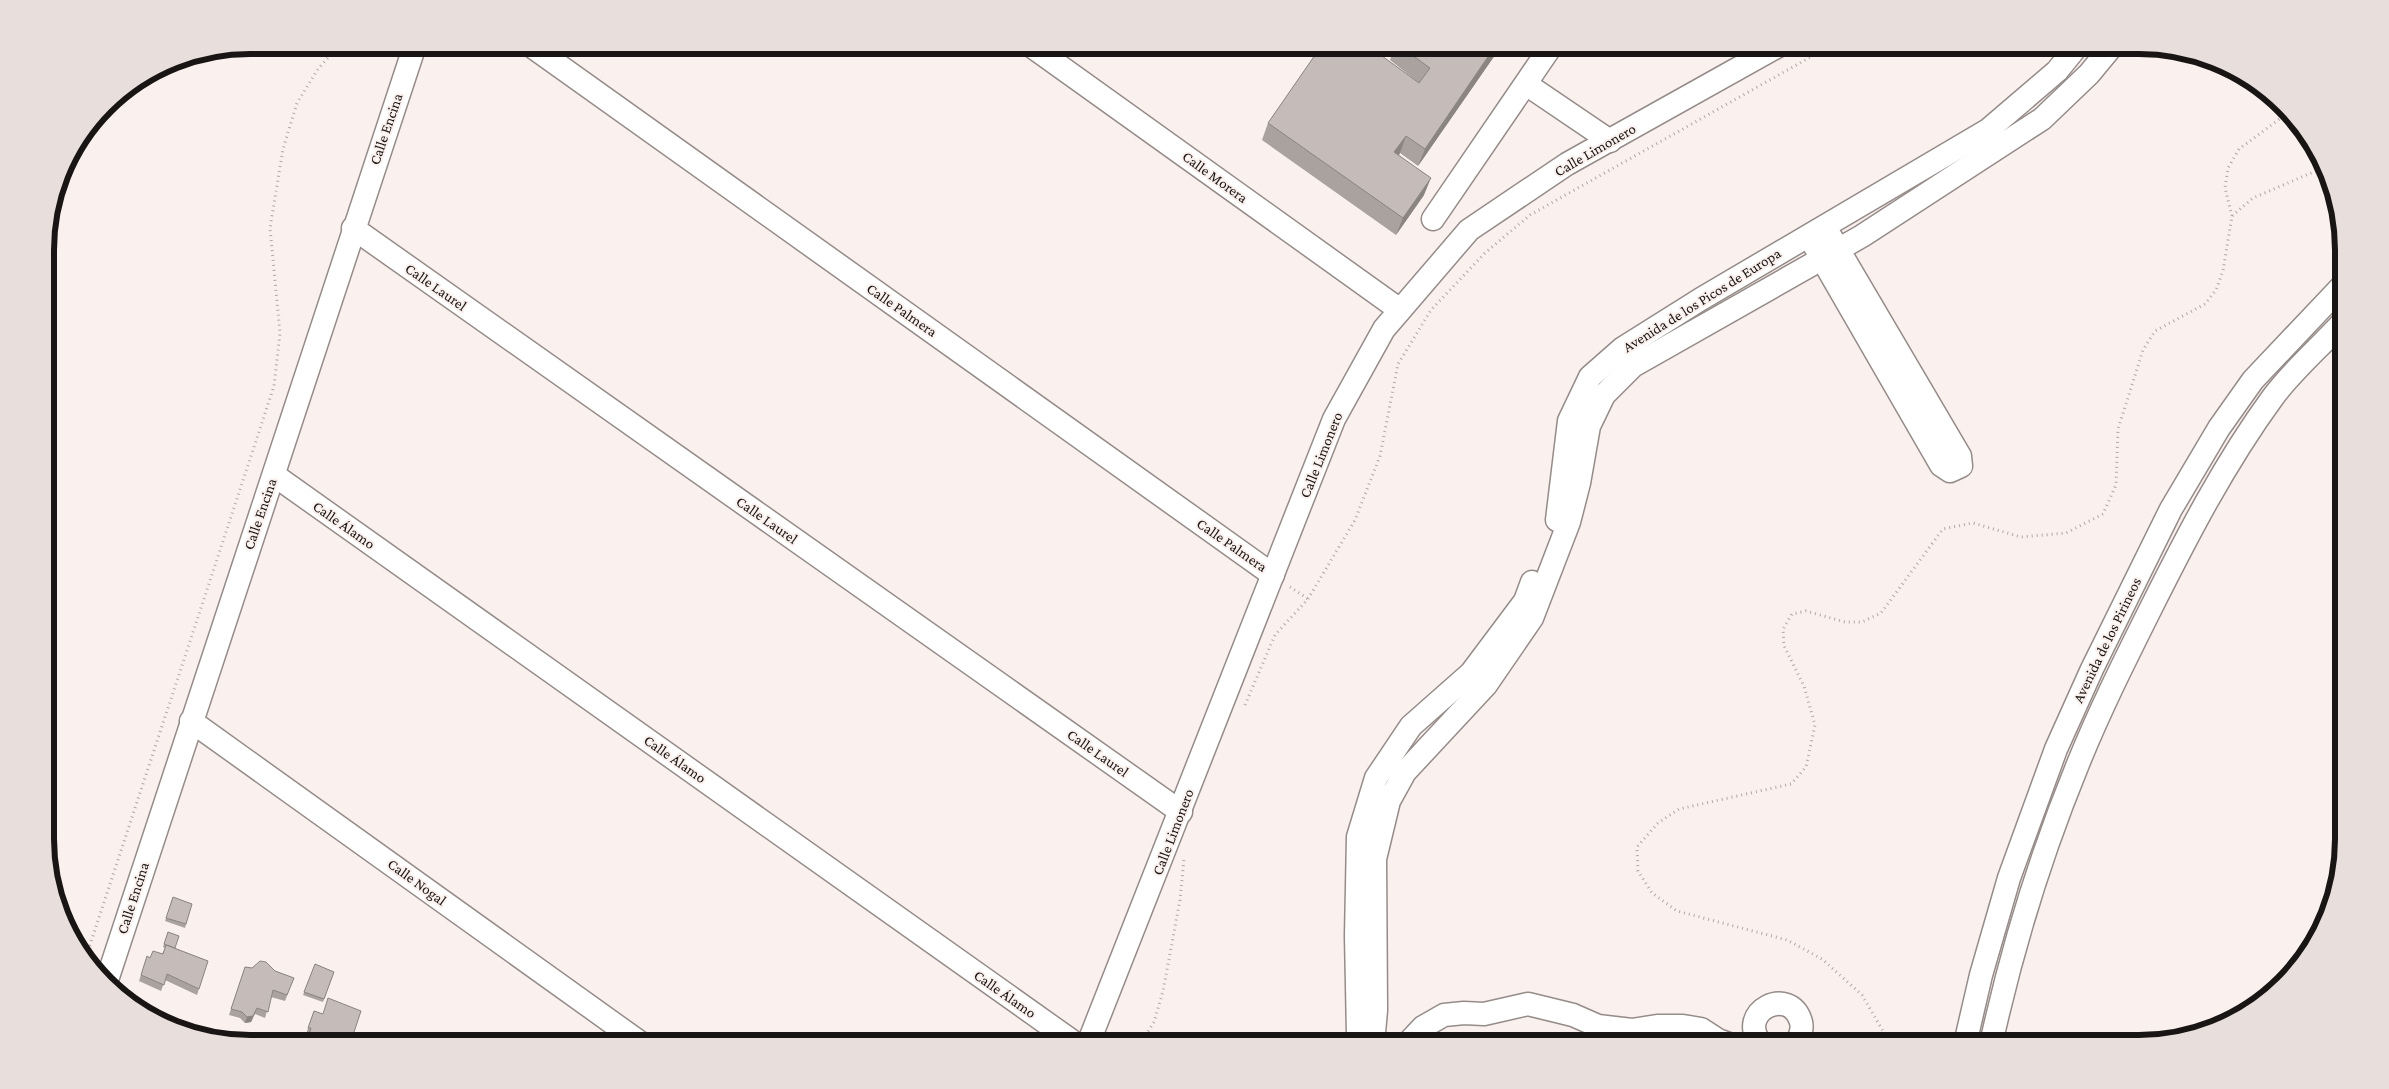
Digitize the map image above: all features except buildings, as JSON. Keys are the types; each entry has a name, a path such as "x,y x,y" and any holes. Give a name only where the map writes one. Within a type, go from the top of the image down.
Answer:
{"street":[{"name":"Calle Encina","path":"109,975 191,721 274,475 353,228 412,54"},
{"name":"Calle Palmera","path":"543,54 1273,575"},
{"name":"Calle Morera","path":"1043,54 1400,310"},
{"path":"1433,219 1546,54"},
{"name":"Calle Limonero","path":"1092,1035 1181,812 1334,419 1384,328 1469,230 1567,164 1764,54"},
{"name":"Avenida de los Picos de Europa","path":"1358,1035 1356,936 1358,837 1376,778 1411,726 1471,673 1525,601 1557,521 1569,420 1590,377 1622,348 1988,130 2057,71 2071,54"},
{"name":"Avenida de los Picos de Europa","path":"1374,1035 1376,1010 1375,859 1389,802 1405,772 1486,685 1532,618 1569,522 1579,483 1589,426 1604,395 1633,366 1830,254 2042,119 2089,74 2106,54"},
{"path":"1526,84 1610,141"},
{"name":"Calle Laurel","path":"353,228 1181,812"},
{"path":"1816,231 1960,456 1961,466 1950,471 1941,465 1830,254"},
{"name":"Avenida de los Pirineos","path":"1967,1035 1981,975 2008,878 2056,748 2092,669 2166,518 2220,428 2253,380 2335,293"},
{"name":"Avenida de los Pirineos","path":"1993,1035 2003,990 2030,893 2078,764 2114,684 2193,524 2241,443 2275,395 2335,330"},
{"name":"Calle Álamo","path":"274,475 1063,1035"},
{"name":"Calle Nogal","path":"191,721 629,1035"},
{"path":"1757,1035 1754,1029 1754,1021 1759,1012 1767,1006 1776,1003 1784,1004 1793,1009 1799,1016 1802,1025 1800,1035"},
{"path":"1415,1035 1423,1027 1444,1015 1484,1014 1528,1004 1573,1016 1598,1026 1632,1030 1657,1026 1684,1026 1701,1029 1710,1035"}],"path":[{"path":"88,950 274,386 280,333 270,228 283,149 297,103 318,69 331,54"},
{"path":"1244,710 1275,635 1308,599 1355,520 1380,456 1398,364 1431,310 1485,253 1530,215 1815,54"},
{"path":"1885,1035 1862,995 1822,960 1787,940 1677,912 1652,893 1638,871 1637,848 1658,823 1679,809 1791,784 1806,767 1815,725 1804,686 1784,646 1783,629 1792,614 1806,611 1845,622 1862,622 1881,613 1943,529 1973,523 2021,537 2066,533 2103,514 2116,485 2118,429 2143,350 2155,331 2205,304 2216,290 2223,271 2232,216 2225,188 2228,168 2239,149 2283,116"},
{"path":"2232,216 2253,198 2318,170"},
{"path":"1146,1035 1154,1022 1163,991 1180,900 1181,875 1186,852"}]}
